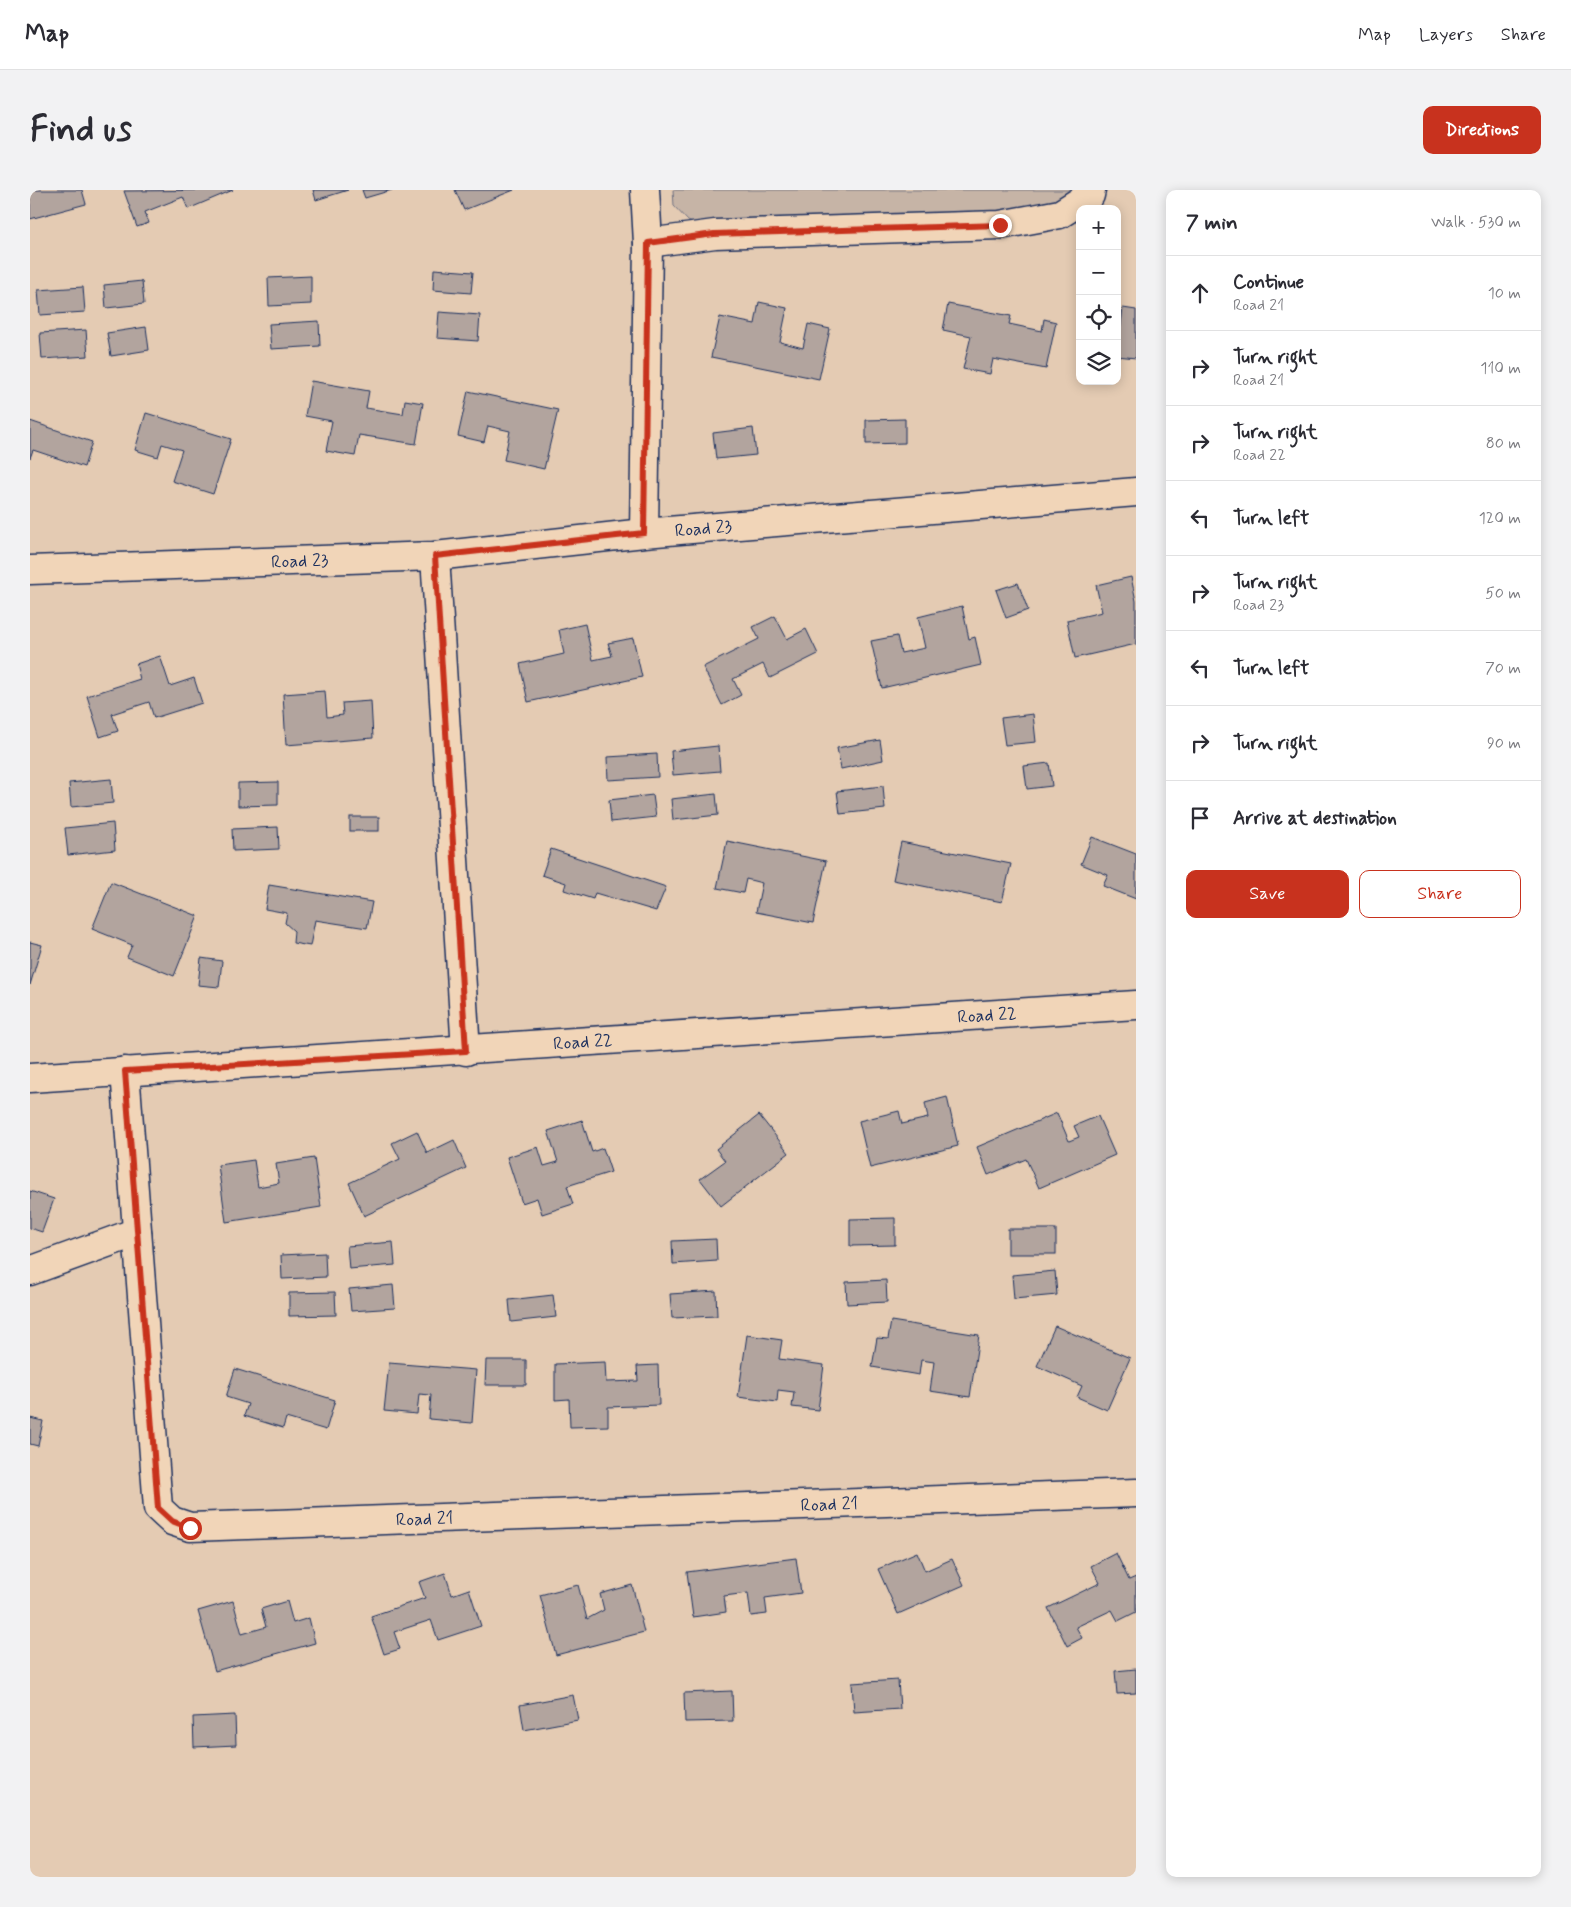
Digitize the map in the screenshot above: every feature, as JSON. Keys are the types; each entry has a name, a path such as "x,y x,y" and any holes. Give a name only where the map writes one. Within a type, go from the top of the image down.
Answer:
{"street":[{"path":"644,533 648,243 645,190"},
{"path":"648,243 714,234 1000,225 1060,214 1090,195 1091,190"},
{"name":"Road 23","path":"30,570 435,556 644,533 1136,492"},
{"path":"435,556 466,1051"},
{"name":"Road 22","path":"30,1078 466,1051 1136,1005"},
{"name":"Road 21","path":"125,1071 158,1508 172,1521 190,1528 1136,1493"},
{"path":"30,1271 137,1232"}],"shaded area":[{"path":"673,190 1091,190 1060,214 715,234 688,221 674,206"}],"building":[{"path":"30,190 82,190 86,204 30,219"},
{"path":"233,190 188,209 183,197 145,212 149,223 137,227 124,191"},
{"path":"313,190 348,190 316,200"},
{"path":"362,190 392,190 365,198"},
{"path":"455,190 514,190 464,210"},
{"path":"434,269 473,272 471,293 433,290"},
{"path":"311,276 311,304 269,306 268,278"},
{"path":"142,281 144,304 106,308 104,285"},
{"path":"83,287 85,312 40,315 38,290"},
{"path":"759,302 787,308 780,342 803,348 808,324 830,329 819,379 711,357 720,317 755,324"},
{"path":"948,304 1011,316 1009,324 1042,331 1044,319 1056,322 1046,369 993,359 990,374 963,369 971,336 943,330"},
{"path":"1123,308 1136,310 1136,358 1121,356"},
{"path":"439,312 480,315 478,341 437,338"},
{"path":"319,321 320,346 271,349 269,324"},
{"path":"146,327 149,350 111,356 107,333"},
{"path":"86,330 88,356 42,359 40,333"},
{"path":"311,381 369,391 366,408 403,414 405,400 423,403 416,444 359,435 355,456 326,451 332,421 305,416"},
{"path":"468,391 558,410 544,469 504,460 510,431 488,426 484,442 458,436"},
{"path":"146,413 231,439 213,494 172,481 182,450 162,444 158,457 135,450"},
{"path":"905,419 905,443 866,444 866,420"},
{"path":"30,421 92,442 84,467 33,450 30,458"},
{"path":"753,428 756,455 716,459 713,433"},
{"path":"1131,577 1136,601 1136,644 1075,658 1067,620 1102,612 1096,585"},
{"path":"1018,583 1028,610 1006,618 996,590"},
{"path":"962,606 969,639 975,637 981,665 882,688 871,641 897,636 901,653 925,648 918,617"},
{"path":"775,616 787,639 806,629 818,654 770,678 763,664 733,679 741,695 722,705 703,667 759,639 753,627"},
{"path":"585,624 593,660 612,656 608,643 633,638 642,677 528,702 520,664 564,654 559,630"},
{"path":"160,656 170,686 194,678 202,703 154,718 149,702 112,714 118,731 100,737 87,696 140,679 136,664"},
{"path":"325,691 327,717 343,715 342,703 371,701 373,738 286,745 283,694"},
{"path":"1033,714 1036,742 1005,745 1001,718"},
{"path":"880,740 883,760 841,769 837,748"},
{"path":"718,746 720,771 673,775 671,751"},
{"path":"657,754 658,777 608,780 607,757"},
{"path":"1049,763 1052,786 1027,789 1024,766"},
{"path":"111,779 113,803 71,807 69,783"},
{"path":"278,782 278,805 238,806 238,783"},
{"path":"883,786 885,809 840,814 837,791"},
{"path":"716,794 718,815 673,820 671,799"},
{"path":"653,795 656,817 611,822 609,800"},
{"path":"350,817 379,817 379,831 350,831"},
{"path":"113,823 115,850 68,855 65,828"},
{"path":"278,827 279,849 233,851 232,829"},
{"path":"1092,837 1136,854 1136,899 1103,886 1108,875 1081,864"},
{"path":"727,841 826,861 813,923 756,912 762,883 746,879 743,893 717,888"},
{"path":"901,842 1011,864 1002,902 893,880"},
{"path":"551,849 666,887 656,911 595,893 593,899 564,890 566,883 542,875"},
{"path":"111,882 198,916 174,976 127,957 132,945 92,929"},
{"path":"269,885 372,902 367,928 315,920 310,946 293,943 294,931 285,923 287,913 265,909"},
{"path":"30,942 42,945 30,985"},
{"path":"201,958 222,961 219,987 198,985"},
{"path":"947,1097 958,1146 870,1168 859,1121 899,1111 902,1124 928,1118 925,1103"},
{"path":"1057,1113 1069,1141 1079,1137 1074,1126 1098,1116 1115,1155 1039,1188 1026,1159 988,1175 977,1147"},
{"path":"759,1115 789,1153 721,1206 700,1179 725,1161 716,1149"},
{"path":"582,1120 592,1152 603,1148 611,1172 567,1186 573,1204 542,1214 537,1198 522,1203 507,1157 538,1147 544,1166 558,1162 548,1131"},
{"path":"417,1131 427,1153 454,1140 466,1168 364,1216 349,1183 400,1159 392,1143"},
{"path":"314,1158 321,1207 226,1222 218,1165 254,1160 258,1187 279,1183 276,1164"},
{"path":"30,1191 54,1199 42,1232 30,1228"},
{"path":"895,1218 895,1245 850,1246 850,1219"},
{"path":"1008,1229 1056,1229 1056,1254 1008,1254"},
{"path":"716,1239 717,1261 673,1264 672,1241"},
{"path":"393,1242 395,1265 349,1269 347,1246"},
{"path":"325,1253 326,1277 282,1279 281,1255"},
{"path":"1055,1271 1057,1295 1014,1299 1012,1275"},
{"path":"886,1280 887,1302 847,1304 846,1282"},
{"path":"393,1285 395,1308 351,1311 349,1289"},
{"path":"716,1291 717,1316 672,1318 670,1294"},
{"path":"335,1292 336,1315 289,1316 289,1293"},
{"path":"553,1295 556,1317 511,1322 509,1300"},
{"path":"891,1321 979,1335 970,1397 930,1391 934,1362 921,1360 919,1375 872,1367 877,1338 888,1339"},
{"path":"1055,1326 1130,1358 1107,1410 1077,1397 1082,1386 1037,1366"},
{"path":"747,1335 782,1340 779,1359 824,1365 818,1410 792,1407 794,1392 778,1390 777,1402 738,1397"},
{"path":"486,1360 526,1360 526,1385 485,1385"},
{"path":"605,1362 606,1382 638,1381 637,1366 658,1365 659,1405 608,1407 608,1426 570,1427 569,1399 555,1400 555,1364"},
{"path":"389,1363 476,1370 472,1423 429,1419 431,1395 419,1394 417,1414 384,1411"},
{"path":"235,1369 335,1400 326,1430 286,1418 283,1428 244,1416 248,1404 226,1397"},
{"path":"30,1418 43,1421 38,1446 30,1444"},
{"path":"917,1552 925,1571 952,1559 964,1585 898,1614 878,1569"},
{"path":"1116,1553 1129,1580 1136,1577 1136,1612 1118,1621 1112,1610 1076,1627 1082,1638 1067,1646 1048,1608 1100,1583 1091,1566"},
{"path":"796,1558 801,1593 765,1598 767,1614 751,1616 748,1593 724,1596 726,1612 693,1617 687,1572"},
{"path":"445,1573 452,1595 469,1589 481,1626 438,1640 431,1620 394,1632 400,1649 384,1654 371,1616 425,1598 419,1582"},
{"path":"578,1585 587,1619 604,1610 600,1594 632,1585 644,1632 556,1655 540,1595"},
{"path":"233,1601 242,1634 266,1627 261,1609 287,1601 293,1623 309,1618 315,1643 215,1671 198,1611"},
{"path":"1136,1669 1136,1693 1117,1694 1115,1671"},
{"path":"898,1680 900,1709 854,1712 852,1683"},
{"path":"732,1691 733,1721 685,1722 684,1693"},
{"path":"573,1695 578,1720 524,1730 520,1705"},
{"path":"235,1715 236,1745 194,1747 193,1717"}],"route":[{"path":"190,1528 172,1521 158,1508 125,1071 466,1051 435,556 644,533 648,243 714,234 1000,225"}]}
